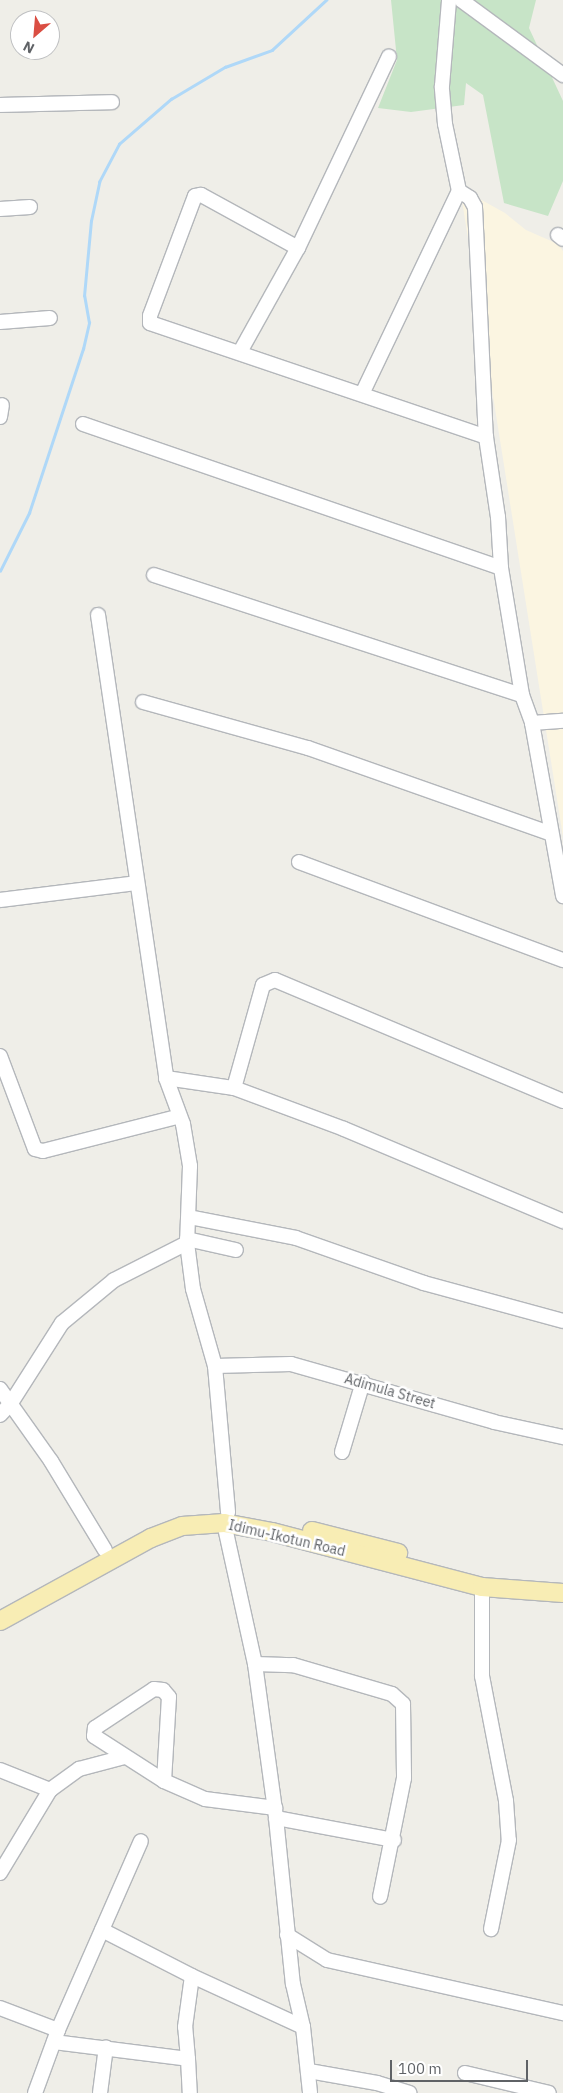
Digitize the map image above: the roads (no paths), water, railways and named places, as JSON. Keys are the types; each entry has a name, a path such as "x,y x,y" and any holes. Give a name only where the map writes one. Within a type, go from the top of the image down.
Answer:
{"main road":[{"name":"Idimu-Ikotun Road","path":"0,1607 146,1528 180,1516 226,1517 489,1576 563,1582"},
{"name":"Idimu-Ikotun Road","path":"0,1621 151,1538 182,1526 226,1517 272,1532 482,1587 563,1593"}],"street":[{"path":"362,394 459,191 445,124 442,86 449,0"},
{"path":"461,0 563,75"},
{"path":"240,352 298,248 389,56"},
{"path":"0,105 112,102"},
{"path":"459,191 470,198 474,207 486,437 498,517 501,568 522,695 532,723 550,833 558,848 563,896"},
{"path":"298,248 201,195 195,196 150,316 150,323 486,437"},
{"path":"0,208 30,207"},
{"path":"0,322 50,318"},
{"path":"84,424 501,568"},
{"path":"154,575 522,695"},
{"path":"98,615 166,1078 180,1116 190,1166 190,1217 187,1241 194,1289 215,1366 226,1517 255,1664 276,1813 287,1935 303,2027 310,2093"},
{"path":"143,702 308,748 550,833"},
{"path":"532,723 563,721"},
{"path":"299,862 563,960"},
{"path":"0,900 136,883"},
{"path":"234,1088 263,985 275,980 563,1101"},
{"path":"0,1056 35,1149 43,1151 180,1116"},
{"path":"166,1078 234,1088 344,1129 563,1221"},
{"path":"190,1217 296,1238 424,1283 563,1321"},
{"path":"0,1415 12,1404 62,1323 114,1280 187,1241 236,1250"},
{"name":"Adimula Street","path":"215,1366 291,1364 363,1382 494,1422 563,1437"},
{"path":"342,1452 363,1382"},
{"path":"0,1389 51,1461 105,1550"},
{"path":"482,1587 482,1676 506,1801 509,1840 492,1929"},
{"path":"255,1664 293,1664 398,1698 403,1704 404,1778 394,1840 380,1897"},
{"path":"164,1781 169,1697 163,1690 154,1689 95,1728 94,1736 164,1781 206,1799 394,1840"},
{"path":"0,1873 50,1790 79,1769 124,1757"},
{"path":"0,1770 50,1790"},
{"path":"35,2093 56,2036 141,1841"},
{"path":"102,1930 192,1976 303,2027"},
{"path":"287,1935 327,1960 563,2014"},
{"path":"190,2093 185,2027 192,1976"},
{"path":"0,2008 56,2036 106,2047 188,2059"},
{"path":"100,2093 106,2047"},
{"path":"309,2071 377,2083 410,2093"},
{"path":"465,2073 550,2093"}],"waterway":[{"path":"0,571 29,513 83,349 89,323 84,296 91,221 99,182 119,144 171,99 225,67 272,50 326,0"}]}
